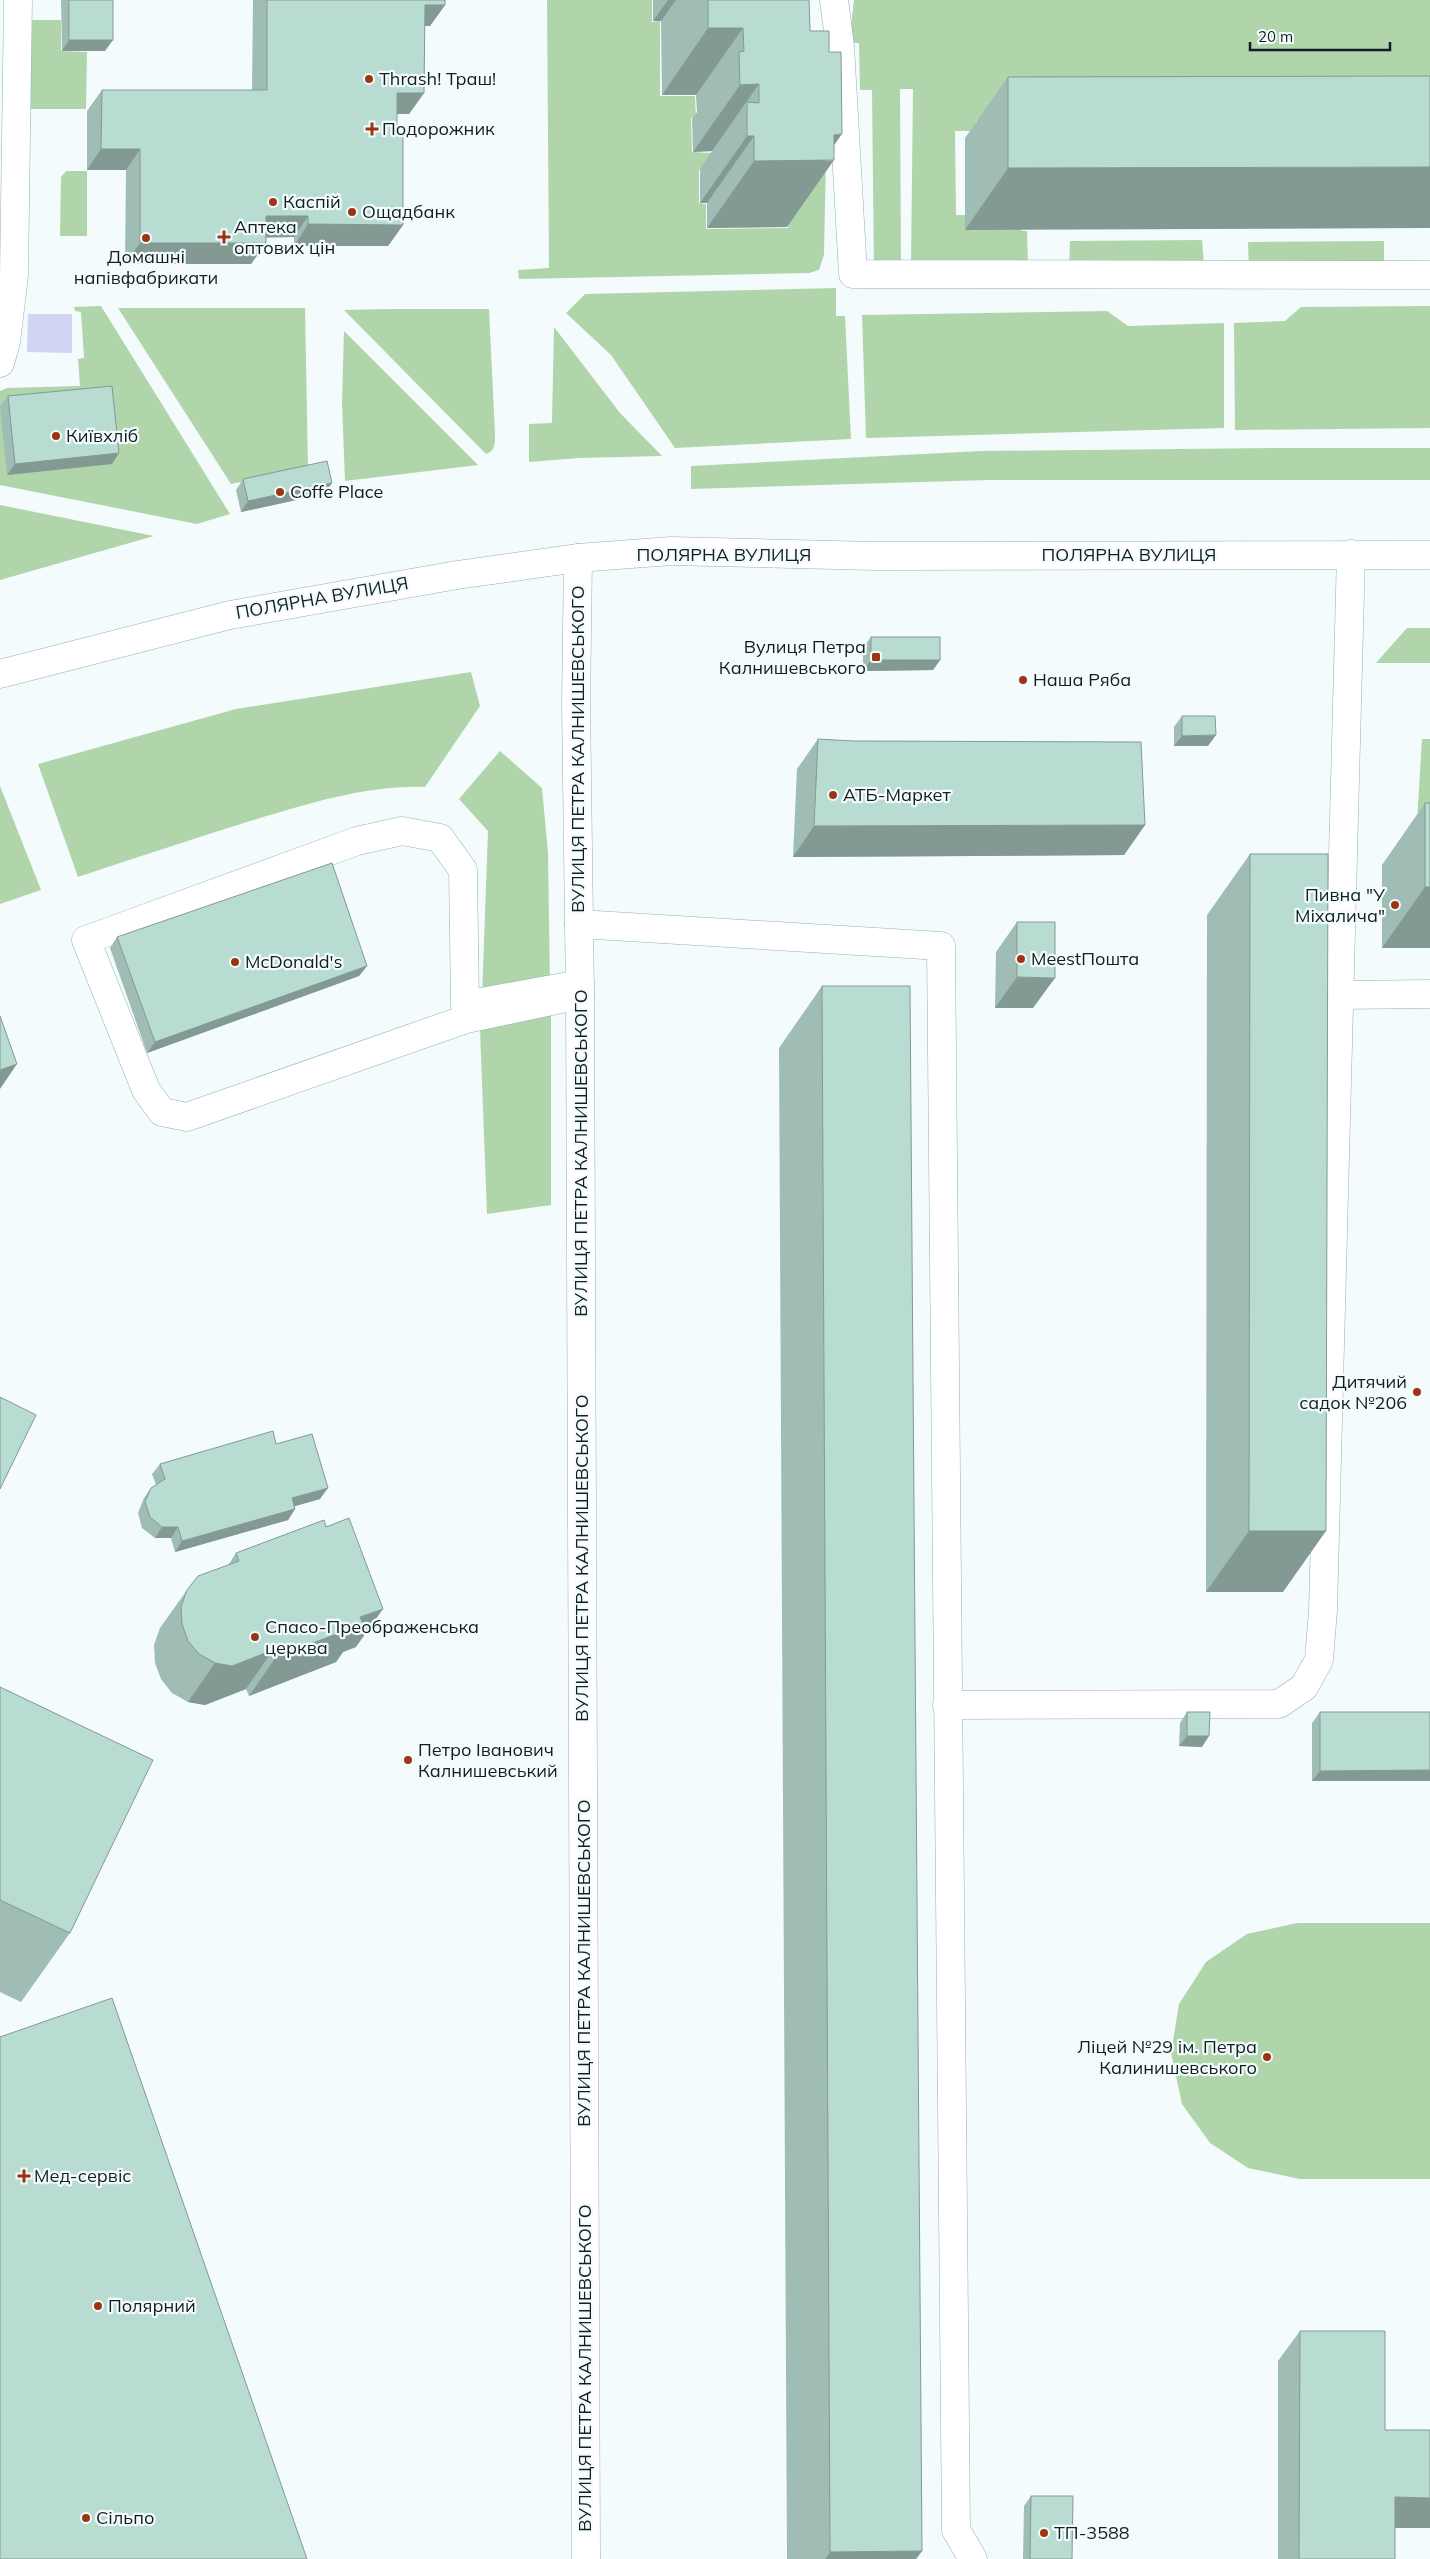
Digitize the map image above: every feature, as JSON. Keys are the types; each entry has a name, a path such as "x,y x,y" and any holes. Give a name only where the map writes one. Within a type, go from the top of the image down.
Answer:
{"street":[{"path":"0,363 6,342 14,275 18,0"},
{"path":"834,0 840,46 853,274 1430,275"},
{"name":"ПОЛЯРНА ВУЛИЦЯ","path":"0,674 230,615 457,574 578,558 670,551 875,556 1430,554"},
{"path":"947,1705 1279,1704 1304,1687 1319,1660 1323,1610 1352,554"},
{"name":"ВУЛИЦЯ ПЕТРА КАЛНИШЕВСЬКОГО","path":"578,558 576,704 580,989 586,2559"},
{"path":"402,831 440,838 463,870 464,1006 580,989 466,1019 187,1117 162,1112 146,1090 86,940 357,841 402,831"},
{"path":"579,924 941,946 956,2530 973,2559"},
{"path":"1340,995 1430,994"}],"green space":[{"path":"547,0 652,0 652,22 660,21 660,96 695,96 696,117 691,118 692,152 711,153 710,169 699,170 699,203 706,204 706,229 788,228 787,202 827,104 824,255 819,270 809,273 519,279 518,270 549,268"},
{"path":"854,0 1430,0 1430,120 976,121 975,131 955,131 956,215 977,215 1023,224 1022,231 1027,231 1028,264 911,264 913,89 900,89 901,262 874,271 872,90 860,90 859,43 849,43"},
{"path":"31,20 61,20 61,51 87,52 86,109 29,109"},
{"path":"66,171 87,171 87,236 60,236 61,177"},
{"path":"1202,240 1204,264 1069,271 1070,241"},
{"path":"1384,241 1384,262 1249,272 1248,242"},
{"path":"836,288 836,316 845,316 851,439 675,448 611,355 566,313 585,294"},
{"path":"101,306 230,514 197,524 0,485 0,391 7,388 80,386 78,359 84,358 81,312 75,311 74,307"},
{"path":"1430,306 1430,428 1235,430 1234,323 1285,321 1301,307"},
{"path":"118,308 305,308 308,468 231,484"},
{"path":"489,309 495,441 494,447 489,453 486,454 344,310"},
{"path":"1107,311 1128,326 1224,323 1224,428 866,438 862,315"},
{"path":"554,327 620,413 662,456 579,458 529,462 529,424 552,423"},
{"path":"344,331 478,465 345,481 342,403"},
{"path":"1430,448 1430,480 989,480 691,489 691,466 981,451"},
{"path":"0,505 154,536 0,580"},
{"path":"1407,628 1430,628 1430,663 1376,663"},
{"path":"471,672 480,706 425,787 380,789 335,797 247,822 78,877 38,764 236,709"},
{"path":"1422,739 1430,739 1430,822 1417,822"},
{"path":"500,751 542,788 548,853 550,984 482,997 488,831 459,799"},
{"path":"0,786 41,890 0,904"},
{"path":"551,1015 551,1205 487,1214 480,1029"},
{"path":"1297,1923 1430,1923 1430,2179 1300,2179 1248,2168 1210,2143 1182,2104 1171,2053 1179,2004 1206,1962 1247,1934"}],"water":[{"path":"28,314 72,314 72,353 27,352"}],"building":[{"path":"69,0 113,0 113,40 69,40"},
{"path":"267,0 445,0 445,5 425,5 424,93 397,93 397,135 403,135 403,225 308,224 308,216 266,216 266,243 140,243 140,149 101,149 102,90 267,90"},
{"path":"708,0 809,0 810,31 829,31 829,52 841,52 842,134 834,135 834,160 754,161 754,136 747,136 747,102 759,103 759,84 740,85 739,52 744,51 743,28 708,28"},
{"path":"1430,76 1430,167 1008,168 1008,77"},
{"name":"Київхліб","path":"112,386 119,453 15,464 8,396"},
{"path":"327,461 332,483 248,501 243,479"},
{"path":"871,637 940,637 940,660 871,660"},
{"path":"1182,716 1215,716 1216,735 1182,736"},
{"path":"818,739 853,741 1141,742 1145,825 814,826"},
{"path":"1425,803 1430,803 1430,887 1425,887"},
{"path":"1250,854 1328,854 1326,1531 1249,1531"},
{"name":"McDonald's","path":"332,863 367,966 155,1042 117,937"},
{"path":"1017,922 1055,922 1055,978 1017,977"},
{"path":"822,986 910,986 922,2551 830,2552"},
{"path":"0,1016 17,1064 0,1070"},
{"path":"0,1397 36,1415 0,1489"},
{"path":"273,1431 276,1444 312,1434 328,1488 292,1498 295,1509 182,1541 178,1527 162,1527 150,1517 145,1502 151,1488 165,1479 160,1464"},
{"name":"Спасо-Преображенська церква","path":"349,1518 383,1609 360,1617 363,1624 276,1657 273,1650 232,1666 215,1663 199,1654 188,1641 182,1624 181,1607 187,1590 198,1576 239,1561 236,1553 324,1520 326,1527"},
{"path":"0,1687 153,1760 70,1933 0,1900"},
{"path":"1187,1712 1210,1712 1209,1736 1187,1736"},
{"path":"1320,1712 1430,1712 1430,1770 1320,1771"},
{"name":"Полярний","path":"112,1998 307,2559 0,2559 0,2037"},
{"path":"1300,2331 1385,2331 1385,2430 1430,2430 1430,2498 1395,2497 1395,2559 1299,2559"},
{"name":"ТП-3588","path":"1031,2496 1073,2496 1072,2559 1030,2559"}],"place":[{"name":"Thrash! Траш!","path":"369,79"},
{"name":"Подорожник","path":"372,129"},
{"name":"Каспій","path":"273,202"},
{"name":"Ощадбанк","path":"352,212"},
{"name":"Аптека оптових цін","path":"224,237"},
{"name":"Домашні напівфабрикати","path":"146,238"},
{"name":"Київхліб","path":"56,436"},
{"name":"Coffe Place","path":"280,492"},
{"name":"Вулиця Петра Калнишевського","path":"876,657"},
{"name":"Наша Ряба","path":"1023,680"},
{"name":"АТБ-Маркет","path":"833,795"},
{"name":"Пивна \"У Міхалича\"","path":"1395,905"},
{"name":"MeestПошта","path":"1021,959"},
{"name":"McDonald's","path":"235,962"},
{"name":"Дитячий садок №206","path":"1417,1392"},
{"name":"Спасо-Преображенська церква","path":"255,1637"},
{"name":"Петро Іванович Калнишевський","path":"408,1760"},
{"name":"Ліцей №29 ім. Петра Калинишевського","path":"1267,2057"},
{"name":"Мед-сервіс","path":"24,2176"},
{"name":"Полярний","path":"98,2306"},
{"name":"Сільпо","path":"86,2518"},
{"name":"ТП-3588","path":"1044,2533"}]}
